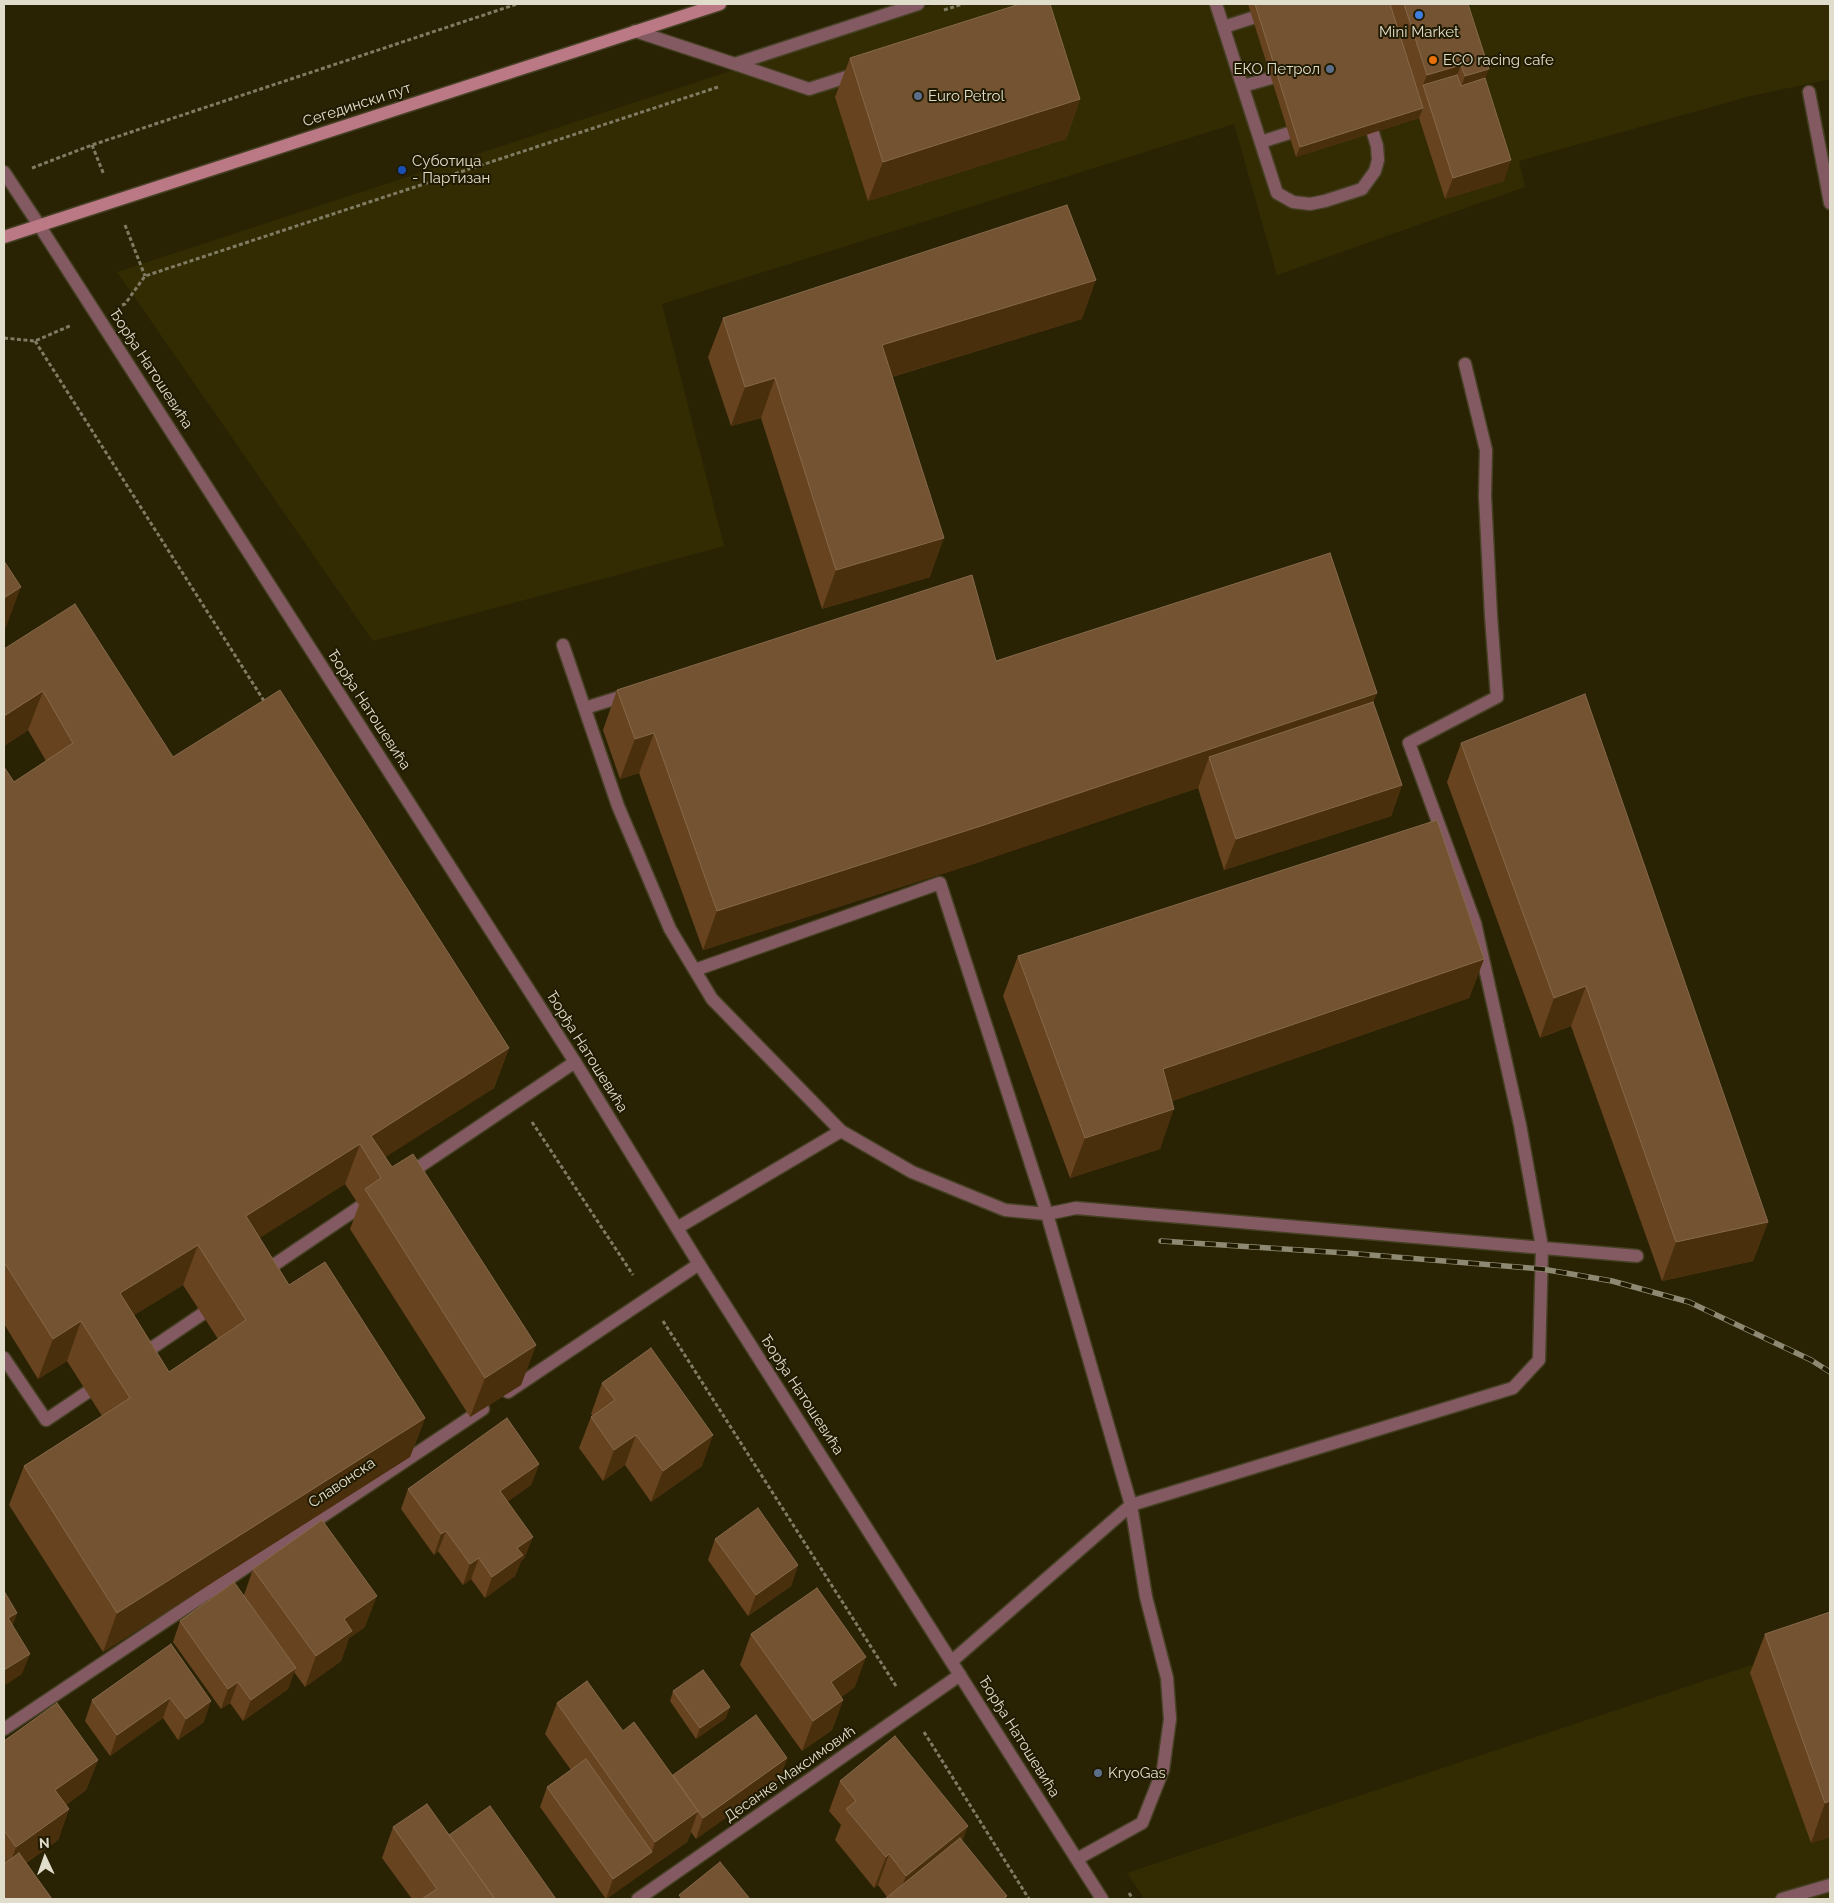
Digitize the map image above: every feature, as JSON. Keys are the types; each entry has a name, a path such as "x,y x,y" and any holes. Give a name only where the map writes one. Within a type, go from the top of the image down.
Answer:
{"main road":[{"name":"Сегедински пут","path":"4,237 720,4"}],"street":[{"path":"735,64 918,4"},
{"path":"1216,4 1277,192 1293,202 1310,204 1362,189 1370,181 1378,160 1377,146 1373,133"},
{"path":"1224,27 1252,18"},
{"path":"635,31 809,89 872,68"},
{"path":"1243,86 1271,78"},
{"path":"1808,92 1828,176 1830,203"},
{"path":"1261,142 1289,133"},
{"name":"Ђорђа Натошевића","path":"6,175 575,1062 699,1264 1102,1899"},
{"path":"952,1661 1131,1504 1513,1388 1539,1360 1542,1247 1520,1126 1475,923 1409,743 1497,697 1484,496 1486,450 1465,364"},
{"path":"564,645 618,806 670,928 712,999 841,1131 912,1172 1005,1210 1047,1214 1076,1208 1637,1256"},
{"path":"585,708 641,690"},
{"path":"695,970 940,883 1047,1214 1131,1504 1146,1596 1167,1678 1170,1719 1163,1770 1142,1823 1077,1859"},
{"path":"396,1183 575,1062"},
{"path":"677,1228 841,1131"},
{"path":"249,1282 379,1194"},
{"name":"Славонска","path":"4,1729 699,1264"},
{"path":"127,1365 225,1299"},
{"path":"4,1358 46,1420 111,1376"},
{"name":"Десанке Максимовић","path":"638,1899 960,1675"},
{"path":"1782,1899 1830,1885"}],"path":[{"path":"6,175 516,4"},
{"path":"936,13 963,4"},
{"path":"145,276 761,74"}],"shaded area":[{"path":"935,4 1830,4 1830,79 1747,97 1519,161 1525,187 1277,275 1234,124 662,304 724,546 373,641 117,272"},
{"path":"1830,1639 1830,1899 1144,1899 1127,1873"}],"building":[{"path":"1020,4 1050,4 1080,99 883,162 850,58"},
{"path":"1255,4 1390,4 1423,108 1300,147"},
{"path":"1404,4 1468,4 1489,69 1465,76 1461,65 1427,75"},
{"path":"1457,75 1461,86 1485,78 1511,160 1453,178 1423,85"},
{"path":"1067,205 1096,280 882,345 944,538 836,570 775,378 745,387 723,318"},
{"path":"1330,553 1377,693 987,824 717,911 654,733 635,739 617,690 972,575 996,661"},
{"path":"4,561 21,587 4,598"},
{"path":"75,604 173,757 280,690 509,1048 371,1136 392,1167 413,1154 536,1345 485,1378 365,1189 381,1178 360,1144 246,1216 289,1285 325,1262 425,1418 117,1613 24,1466 130,1398 81,1321 53,1339 4,1262 4,767 14,782 73,743 43,691 4,716 4,649","holes":["198,1245 246,1320 169,1372 120,1293"]},
{"path":"1585,694 1768,1222 1676,1242 1586,986 1554,998 1461,743"},
{"path":"1373,702 1402,785 1236,839 1209,757"},
{"path":"1437,820 1484,959 1163,1069 1174,1109 1085,1138 1018,956"},
{"path":"651,1348 713,1435 663,1471 636,1435 614,1450 591,1417 615,1400 602,1383"},
{"path":"507,1418 539,1464 500,1491 533,1537 517,1548 523,1555 492,1577 479,1558 470,1564 446,1531 441,1534 408,1489"},
{"path":"758,1508 798,1565 756,1595 715,1539"},
{"path":"322,1520 377,1596 344,1619 352,1631 316,1656 253,1569"},
{"path":"234,1582 296,1668 251,1700 238,1682 228,1689 180,1621"},
{"path":"817,1588 866,1657 831,1682 843,1700 813,1721 751,1634"},
{"path":"4,1591 17,1613 8,1618 30,1654 4,1670"},
{"path":"1830,1612 1830,1801 1825,1803 1765,1634"},
{"path":"171,1644 211,1701 186,1719 170,1698 117,1735 92,1700"},
{"path":"703,1670 730,1707 700,1728 673,1691"},
{"path":"587,1681 623,1731 634,1722 698,1811 655,1842 557,1703"},
{"path":"57,1703 98,1760 55,1790 69,1809 16,1847 4,1830 4,1741"},
{"path":"756,1715 787,1758 703,1818 673,1775"},
{"path":"895,1736 968,1826 906,1876 889,1854 886,1857 846,1809 856,1801 840,1781"},
{"path":"586,1759 652,1852 613,1879 547,1787"},
{"path":"427,1804 495,1899 422,1899 437,1889 393,1827"},
{"path":"490,1806 556,1899 495,1899 449,1835"},
{"path":"960,1838 1007,1896 1002,1899 885,1899"},
{"path":"19,1853 52,1899 4,1899 4,1864"},
{"path":"720,1862 750,1899 682,1899 679,1895"}],"railway":[{"path":"1161,1241 1346,1253 1542,1269 1612,1281 1689,1302 1811,1360 1830,1372"}],"place":[{"name":"Mini Market","path":"1419,15"},
{"name":"ECO racing cafe","path":"1433,60"},
{"name":"ЕКО Петрол","path":"1330,69"},
{"name":"Euro Petrol","path":"918,96"},
{"name":"Суботица - Партизан","path":"402,170"},
{"name":"KryoGas","path":"1098,1773"}]}
